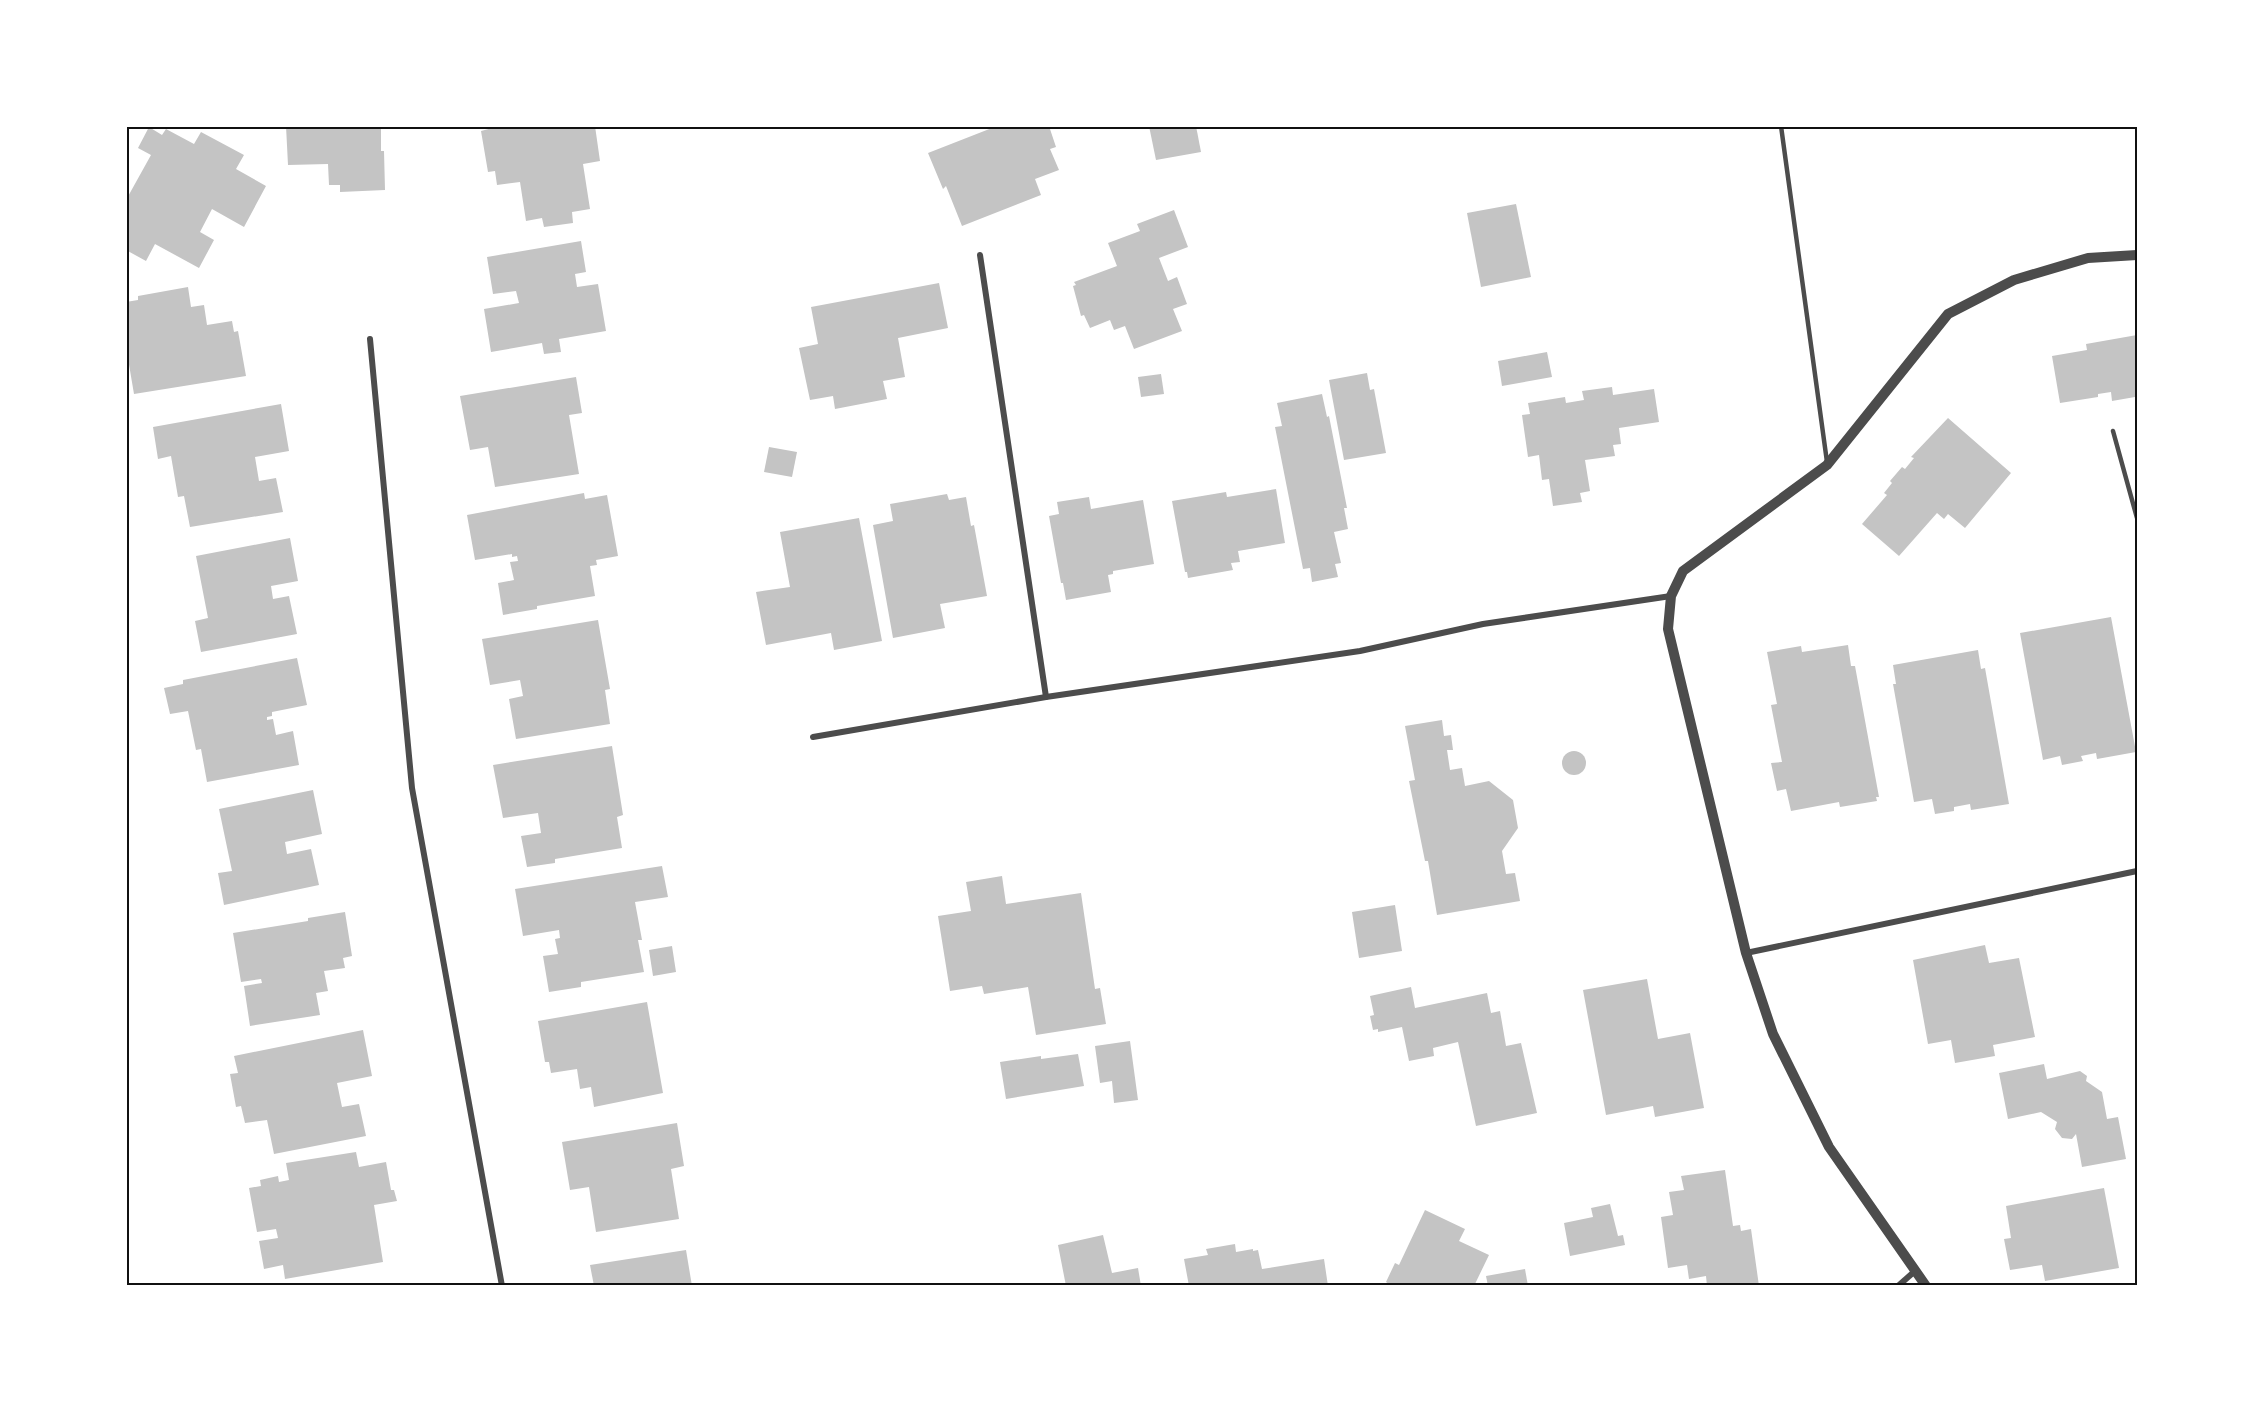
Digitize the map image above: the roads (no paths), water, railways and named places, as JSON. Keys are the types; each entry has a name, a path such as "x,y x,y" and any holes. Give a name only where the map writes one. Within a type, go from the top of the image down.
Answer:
{"street":[{"path":"980,255 1046,698"},
{"path":"1926,1286 1829,1147 1773,1034 1746,953 1668,629 1671,596 1683,571 1827,465 1948,314 2014,280 2088,258 2137,255"},
{"path":"370,339 412,788 502,1286"},
{"path":"813,736 1360,651 1483,624 1671,596"},
{"path":"1746,953 2137,871"},
{"path":"1898,1286 1916,1272"}],"lane":[{"path":"1781,126 1827,465"},
{"path":"2113,431 2137,518"}]}
